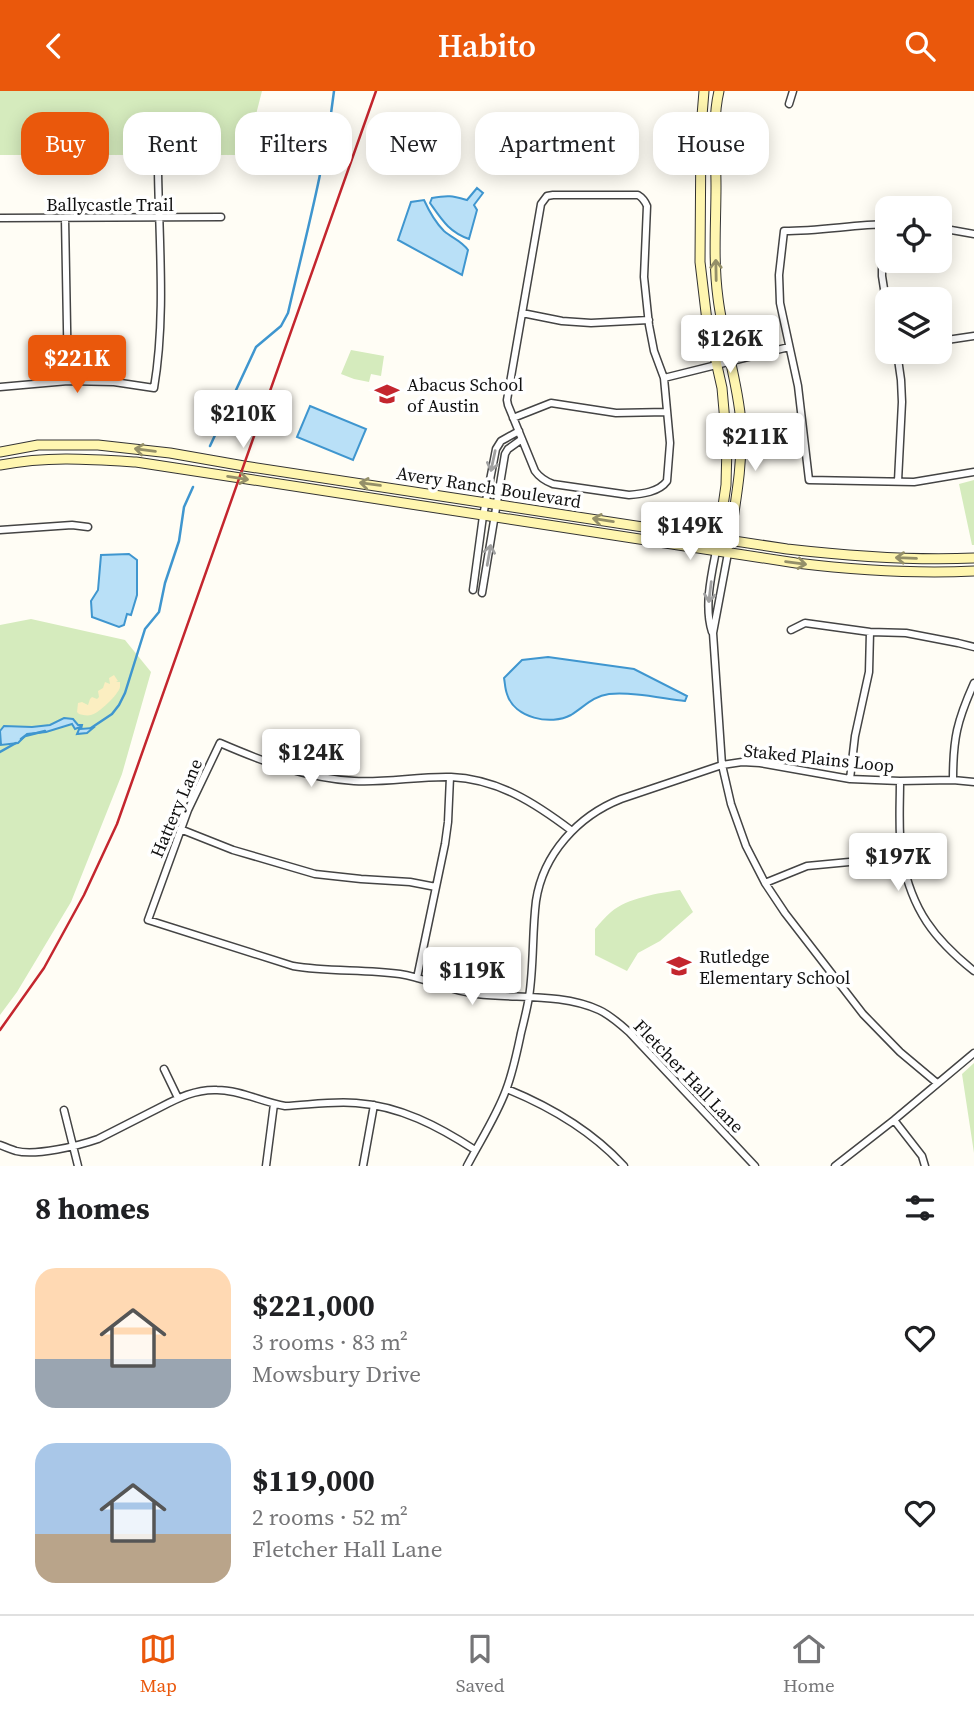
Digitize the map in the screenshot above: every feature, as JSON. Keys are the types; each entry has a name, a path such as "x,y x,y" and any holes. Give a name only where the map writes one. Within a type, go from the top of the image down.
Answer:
{"main road":[{"path":"704,91 701,128 700,262 707,321 722,388 727,445 726,485 716,551"},
{"path":"719,91 716,128 716,275 718,300 739,403 741,445 739,483 728,553"},
{"name":"Avery Ranch Boulevard","path":"0,452 38,445 131,448 836,554 915,559 974,558"},
{"name":"Avery Ranch Boulevard","path":"0,465 88,458 136,462 796,563 877,571 974,571"}],"street":[{"path":"789,104 793,91"},
{"path":"0,387 68,381 114,382 154,388 160,329 158,175"},
{"path":"553,195 642,197 647,206 644,277 649,320 654,351 664,377 670,443 667,481 659,489 629,495 553,484 539,477 507,400 543,199 553,195"},
{"name":"Ballycastle Trail","path":"0,218 221,217"},
{"path":"65,218 68,381"},
{"path":"875,224 817,231 784,231 779,275 780,303 798,386 808,480 914,482 974,472"},
{"path":"952,229 974,234"},
{"path":"522,313 562,321 591,323 649,320"},
{"path":"952,339 974,336"},
{"path":"664,377 789,347"},
{"path":"898,481 902,402 899,364"},
{"path":"513,418 551,403 616,413 667,412"},
{"path":"473,590 496,449 501,441 519,431"},
{"path":"482,593 505,454 522,439"},
{"path":"0,530 72,525 88,527"},
{"path":"716,551 708,604 722,765 727,790 746,846 765,883 785,913 863,1014 900,1052 937,1083"},
{"path":"712,633 728,553"},
{"path":"790,631 805,623 870,632 906,633 974,647"},
{"path":"850,779 855,736 869,672 870,632"},
{"path":"953,780 957,725 974,683"},
{"name":"Hattery Lane","path":"148,920 180,829 220,743 258,760 321,777 378,781 450,777 482,781 517,793 572,831"},
{"name":"Staked Plains Loop","path":"467,1166 507,1089 529,997 539,888 562,841 593,813 613,802 722,765 742,762 850,779 974,782"},
{"path":"417,978 448,822 450,777"},
{"path":"900,781 902,857 911,891 926,923 947,949 974,971"},
{"path":"180,829 233,850 315,874 410,881 436,887"},
{"path":"765,883 807,866 902,857"},
{"name":"Fletcher Hall Lane","path":"148,920 293,966 316,970 383,972 417,978 460,991 566,1001 598,1010 629,1032 755,1166"},
{"path":"835,1166 974,1052"},
{"path":"164,1069 178,1098"},
{"path":"507,1089 572,1121 594,1137 624,1166"},
{"path":"0,1145 27,1152 73,1146 98,1139 178,1098 201,1091 218,1090 274,1104 374,1105 410,1114 475,1150"},
{"path":"266,1166 274,1104"},
{"path":"363,1166 374,1105"},
{"path":"64,1110 78,1166"},
{"path":"894,1120 918,1150 925,1166"}],"green space":[{"path":"0,91 262,91 257,112 235,112 235,155 221,155 221,112 123,112 123,155 109,155 109,112 21,112 21,155 0,155"},
{"path":"351,350 384,356 381,376 371,374 369,382 341,374"},
{"path":"974,480 974,545 972,545 959,484"},
{"path":"31,619 125,640 151,672 122,774 71,902 17,992 0,1015 0,625"},
{"path":"680,890 693,912 660,941 638,953 627,971 595,955 595,929 611,912 634,900"},
{"path":"974,1063 974,1153 962,1074"}],"sand":[{"path":"114,675 118,681 116,682 120,682 120,687 112,699 94,714 79,714 78,703 88,705 92,697 97,699 98,691 103,688 105,682 110,684 109,678"}],"water":[{"path":"477,188 483,193 474,205 477,210 469,239 451,229 430,203 432,198 443,196 467,200"},
{"path":"424,200 441,228 468,250 462,275 398,240 411,202"},
{"path":"310,406 366,429 353,460 297,437"},
{"path":"129,554 137,560 137,595 131,615 127,614 124,625 119,627 92,617 91,601 98,590 101,555"},
{"path":"548,657 634,669 687,696 685,701 609,694 593,699 563,718 534,718 517,709 511,702 504,678 522,660"},
{"path":"64,718 73,719 78,725 82,725 81,729 93,728 87,733 77,734 80,727 75,729 72,724 46,732 27,734 18,743 1,745 0,731 4,726 50,725"}],"waterway":[{"path":"210,446 256,347 281,326 288,313 320,175 334,91"},
{"path":"91,728 112,714 125,693 145,629 159,612 179,541 184,507 193,487"},
{"path":"21,739 45,731"},
{"path":"0,752 16,743"}],"railway":[{"path":"0,1030 44,968 84,895 117,824 376,91"}],"place":[{"name":"Abacus School of Austin","path":"387,394"},
{"name":"Rutledge Elementary School","path":"679,966"}]}
